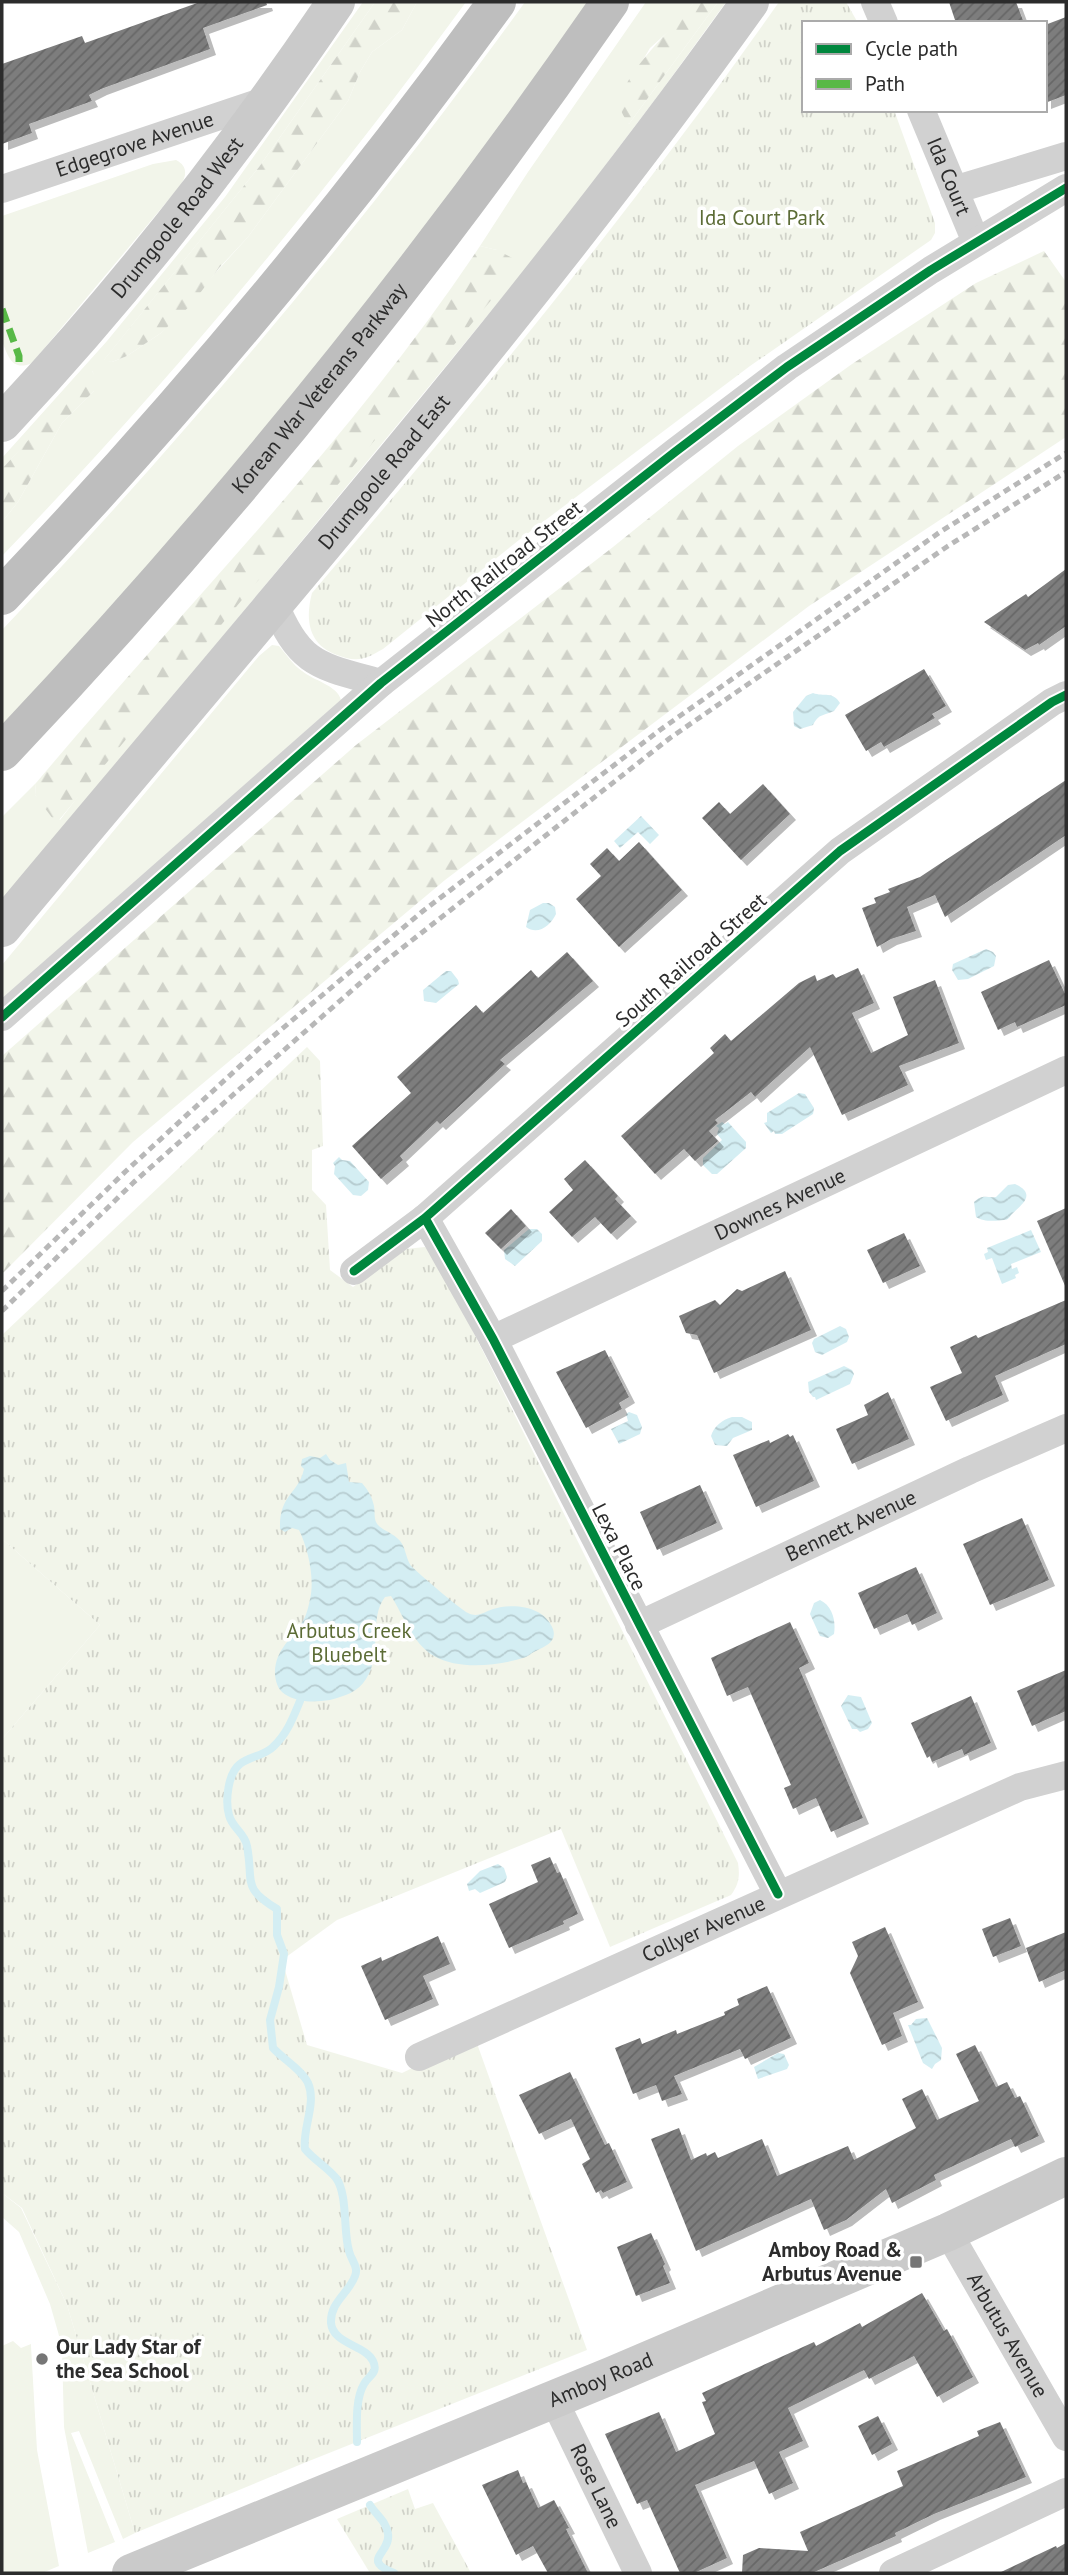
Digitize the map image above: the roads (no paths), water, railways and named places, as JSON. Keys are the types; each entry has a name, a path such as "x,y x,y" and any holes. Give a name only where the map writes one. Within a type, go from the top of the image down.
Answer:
{"highway":[{"path":"2,596 175,405 283,276 396,135 497,2"},
{"name":"Korean War Veterans Parkway","path":"9,745 117,628 278,442 467,202 610,2"},
{"path":"2,572 93,497"}],"main road":[{"name":"Drumgoole Road West","path":"2,420 68,350 135,271 267,100 336,2"},
{"name":"Drumgoole Road East","path":"2,928 437,408 559,257 628,169 750,2"},
{"name":"Amboy Road","path":"155,2569 948,2232 1066,2176"}],"street":[{"path":"875,2 883,21"},
{"name":"Edgegrove Avenue","path":"2,189 267,100"},
{"name":"Ida Court","path":"922,112 976,242"},
{"path":"954,190 1066,156"},
{"name":"North Railroad Street","path":"2,1017 381,682 675,452 787,367 976,242 1066,188"},
{"path":"274,602 292,640 309,658 336,671 381,682"},
{"name":"South Railroad Street","path":"354,1271 425,1218 840,851 1052,702 1066,695"},
{"name":"Downes Avenue","path":"493,1339 1066,1070"},
{"name":"Lexa Place","path":"425,1218 493,1339 778,1894"},
{"name":"Bennett Avenue","path":"639,1625 1066,1427"},
{"name":"Collyer Avenue","path":"419,2057 1020,1787 1066,1775"},
{"name":"Arbutus Avenue","path":"948,2232 1066,2437"},
{"name":"Rose Lane","path":"553,2398 638,2573"},
{"path":"893,2573 1066,2492"}],"water":[{"path":"813,693 831,696 840,703 834,711 820,717 813,725 800,729 794,726 793,712 806,696"},
{"path":"641,816 659,835 650,844 638,832 620,848 614,841"},
{"path":"543,903 555,907 554,918 539,930 526,927 530,910"},
{"path":"986,949 996,956 994,966 968,979 958,980 952,970 953,964"},
{"path":"446,971 451,971 459,984 436,1003 424,1001 423,990"},
{"path":"799,1093 805,1094 814,1108 813,1114 782,1134 775,1134 774,1131 771,1133 764,1123 767,1122 767,1113"},
{"path":"728,1122 746,1142 746,1148 717,1174 712,1174 703,1165 703,1158 722,1140 717,1134 719,1128 716,1126"},
{"path":"339,1157 350,1161 369,1182 368,1190 361,1196 353,1195 334,1174 333,1163"},
{"path":"1015,1184 1025,1191 1026,1199 1008,1219 990,1221 976,1217 974,1202 982,1197 996,1197 1008,1185"},
{"path":"529,1229 537,1229 542,1234 542,1241 515,1266 505,1259 504,1250"},
{"path":"1031,1230 1041,1252 1011,1264 1012,1269 1017,1267 1019,1273 1015,1275 1016,1278 1002,1284 992,1258 986,1260 984,1254 988,1252 987,1248"},
{"path":"840,1326 846,1329 849,1337 847,1342 822,1355 815,1352 812,1343 814,1339"},
{"path":"844,1366 854,1374 850,1384 816,1400 809,1392 808,1382"},
{"path":"629,1412 637,1415 642,1427 640,1434 619,1444 611,1429 628,1421 626,1414"},
{"path":"732,1417 742,1417 752,1422 752,1430 733,1438 727,1446 715,1445 711,1436 714,1429"},
{"path":"326,1454 338,1465 346,1463 349,1482 362,1483 370,1494 378,1525 400,1541 411,1566 449,1599 464,1611 475,1615 510,1606 536,1611 549,1621 554,1633 552,1640 526,1657 513,1661 490,1665 454,1663 426,1651 414,1637 391,1596 385,1597 377,1615 371,1669 359,1687 341,1697 319,1701 298,1700 282,1692 275,1675 278,1658 305,1617 312,1582 308,1554 299,1530 292,1528 285,1532 280,1529 280,1517 286,1501 301,1478 304,1469 301,1466 302,1459 310,1456 320,1458"},
{"path":"820,1600 831,1610 834,1620 834,1634 828,1638 820,1636 810,1614 814,1603"},
{"path":"848,1695 861,1697 872,1723 868,1729 860,1732 852,1729 841,1706"},
{"path":"498,1864 504,1868 507,1877 505,1882 480,1893 475,1889 469,1891 467,1884 480,1871"},
{"path":"927,2018 942,2048 941,2060 932,2069 923,2063 908,2025 916,2019"},
{"path":"778,2053 784,2054 789,2065 787,2069 758,2079 754,2067"}],"waterway":[{"path":"300,1701 289,1726 278,1742 236,1768 229,1788 228,1809 233,1824 246,1841 251,1883 258,1895 277,1909 277,1935 284,1954 270,2020 273,2048 308,2083 311,2099 305,2149 336,2178 342,2193 347,2243 356,2273 333,2309 331,2323 337,2336 369,2356 375,2369 364,2384 359,2397 357,2442"},
{"path":"370,2505 388,2534 388,2541 379,2556 379,2564 394,2573"}],"railway":[{"path":"2,1291 126,1171 265,1043 423,911 660,730 940,532 1066,453"},
{"path":"2,1311 134,1182 383,963 670,738 948,546 1066,472"}],"place":[{"name":"Amboy Road & Arbutus Avenue","path":"916,2262"},
{"name":"Our Lady Star of the Sea School","path":"42,2359"}],"park label":[{"name":"Ida Court Park","path":"762,218"},
{"name":"Arbutus Creek Bluebelt","path":"349,1643"}]}
